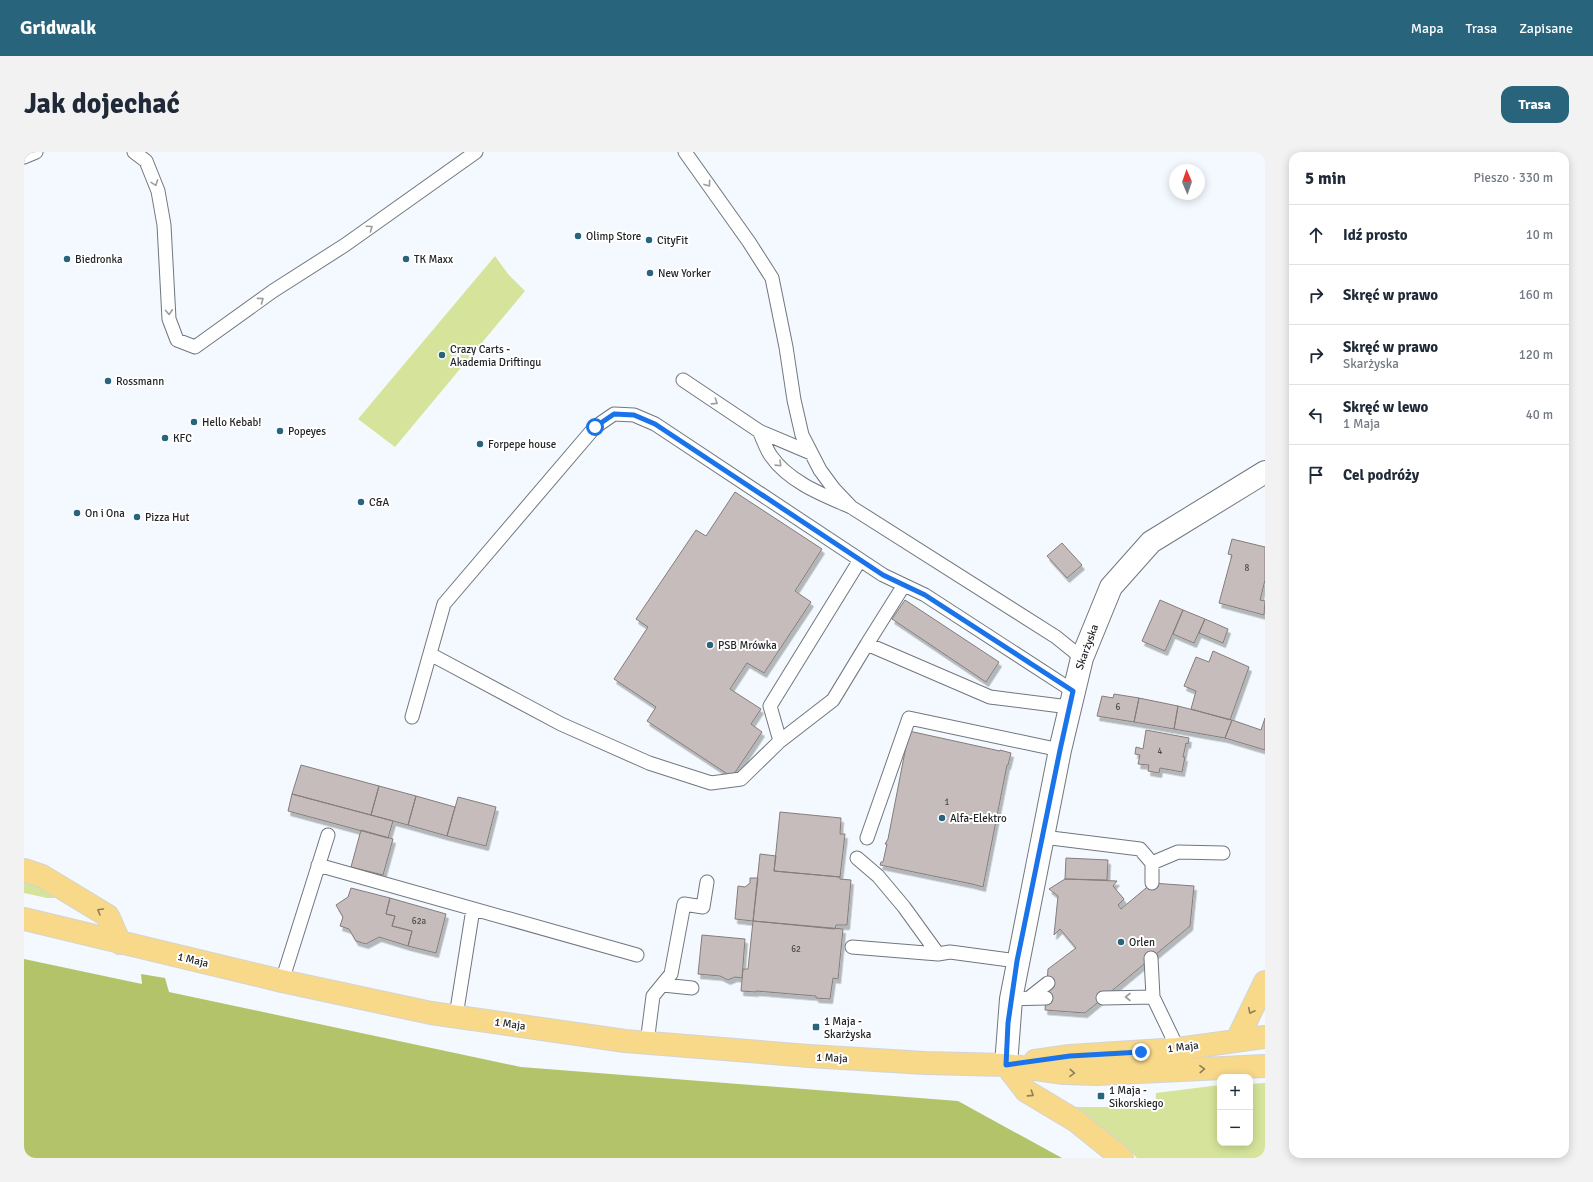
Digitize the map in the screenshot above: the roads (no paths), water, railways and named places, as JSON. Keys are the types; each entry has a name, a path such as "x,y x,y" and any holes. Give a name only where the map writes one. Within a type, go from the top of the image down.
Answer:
{"main road":[{"path":"24,870 42,876 108,916 120,943"},
{"name":"1 Maja","path":"24,919 282,981 431,1012 625,1041 824,1057 925,1063 1006,1065 1064,1073 1097,1074 1177,1059 1237,1040 1265,1036"},
{"path":"1237,1040 1265,982"},
{"name":"1 Maja","path":"1177,1059 1265,1066"},
{"path":"1006,1065 1026,1091 1076,1121 1122,1158"}],"street":[{"name":"Skarżyska","path":"1006,1065 1020,999 1017,961 1071,699 1082,658 1111,587 1151,542 1265,472"}],"lane":[{"path":"24,157 36,152"},
{"path":"134,152 146,161 158,191 164,225 170,319 177,340 195,347 273,291 345,245 476,152"},
{"path":"685,152 749,242 772,278 776,290 798,421 802,435 820,470 834,489 851,507"},
{"path":"683,380 760,431 811,453"},
{"path":"412,717 444,604 595,427 614,414 634,415 655,424 883,575 925,595 1071,699"},
{"path":"760,431 770,456 794,478 814,490 851,507 1056,637 1082,658"},
{"path":"780,741 770,706 860,560"},
{"path":"430,654 561,724 649,763 711,783 740,779 780,741 833,700 904,585"},
{"path":"867,644 990,697 1071,699"},
{"path":"867,838 909,718 1060,750"},
{"path":"282,981 328,835"},
{"path":"1043,837 1140,849 1152,862 1152,883"},
{"path":"1152,862 1178,852 1223,853"},
{"path":"857,858 878,876 891,891 938,954"},
{"path":"318,865 637,955"},
{"path":"647,1043 653,996 671,974 684,904 703,906 708,882"},
{"path":"456,1016 473,909"},
{"path":"852,947 938,954 950,952 1017,961"},
{"path":"1151,958 1153,997 1177,1059"},
{"path":"1020,999 1048,982"},
{"path":"663,984 692,988"},
{"path":"1103,998 1153,997"},
{"path":"1020,999 1046,998"}],"place":[{"name":"Olimp Store","path":"578,236"},
{"name":"CityFit","path":"649,240"},
{"name":"Biedronka","path":"67,259"},
{"name":"TK Maxx","path":"406,259"},
{"name":"New Yorker","path":"650,273"},
{"name":"Crazy Carts - Akademia Driftingu","path":"442,355"},
{"name":"Rossmann","path":"108,381"},
{"name":"Hello Kebab!","path":"194,422"},
{"name":"Popeyes","path":"280,431"},
{"name":"KFC","path":"165,438"},
{"name":"Forpepe house","path":"480,444"},
{"name":"C&A","path":"361,502"},
{"name":"On i Ona","path":"77,513"},
{"name":"Pizza Hut","path":"137,517"},
{"name":"PSB Mrówka","path":"710,645"},
{"name":"Alfa-Elektro","path":"942,818"},
{"name":"Orlen","path":"1121,942"},
{"name":"1 Maja - Skarżyska","path":"816,1027"},
{"name":"1 Maja - Sikorskiego","path":"1101,1096"}]}
